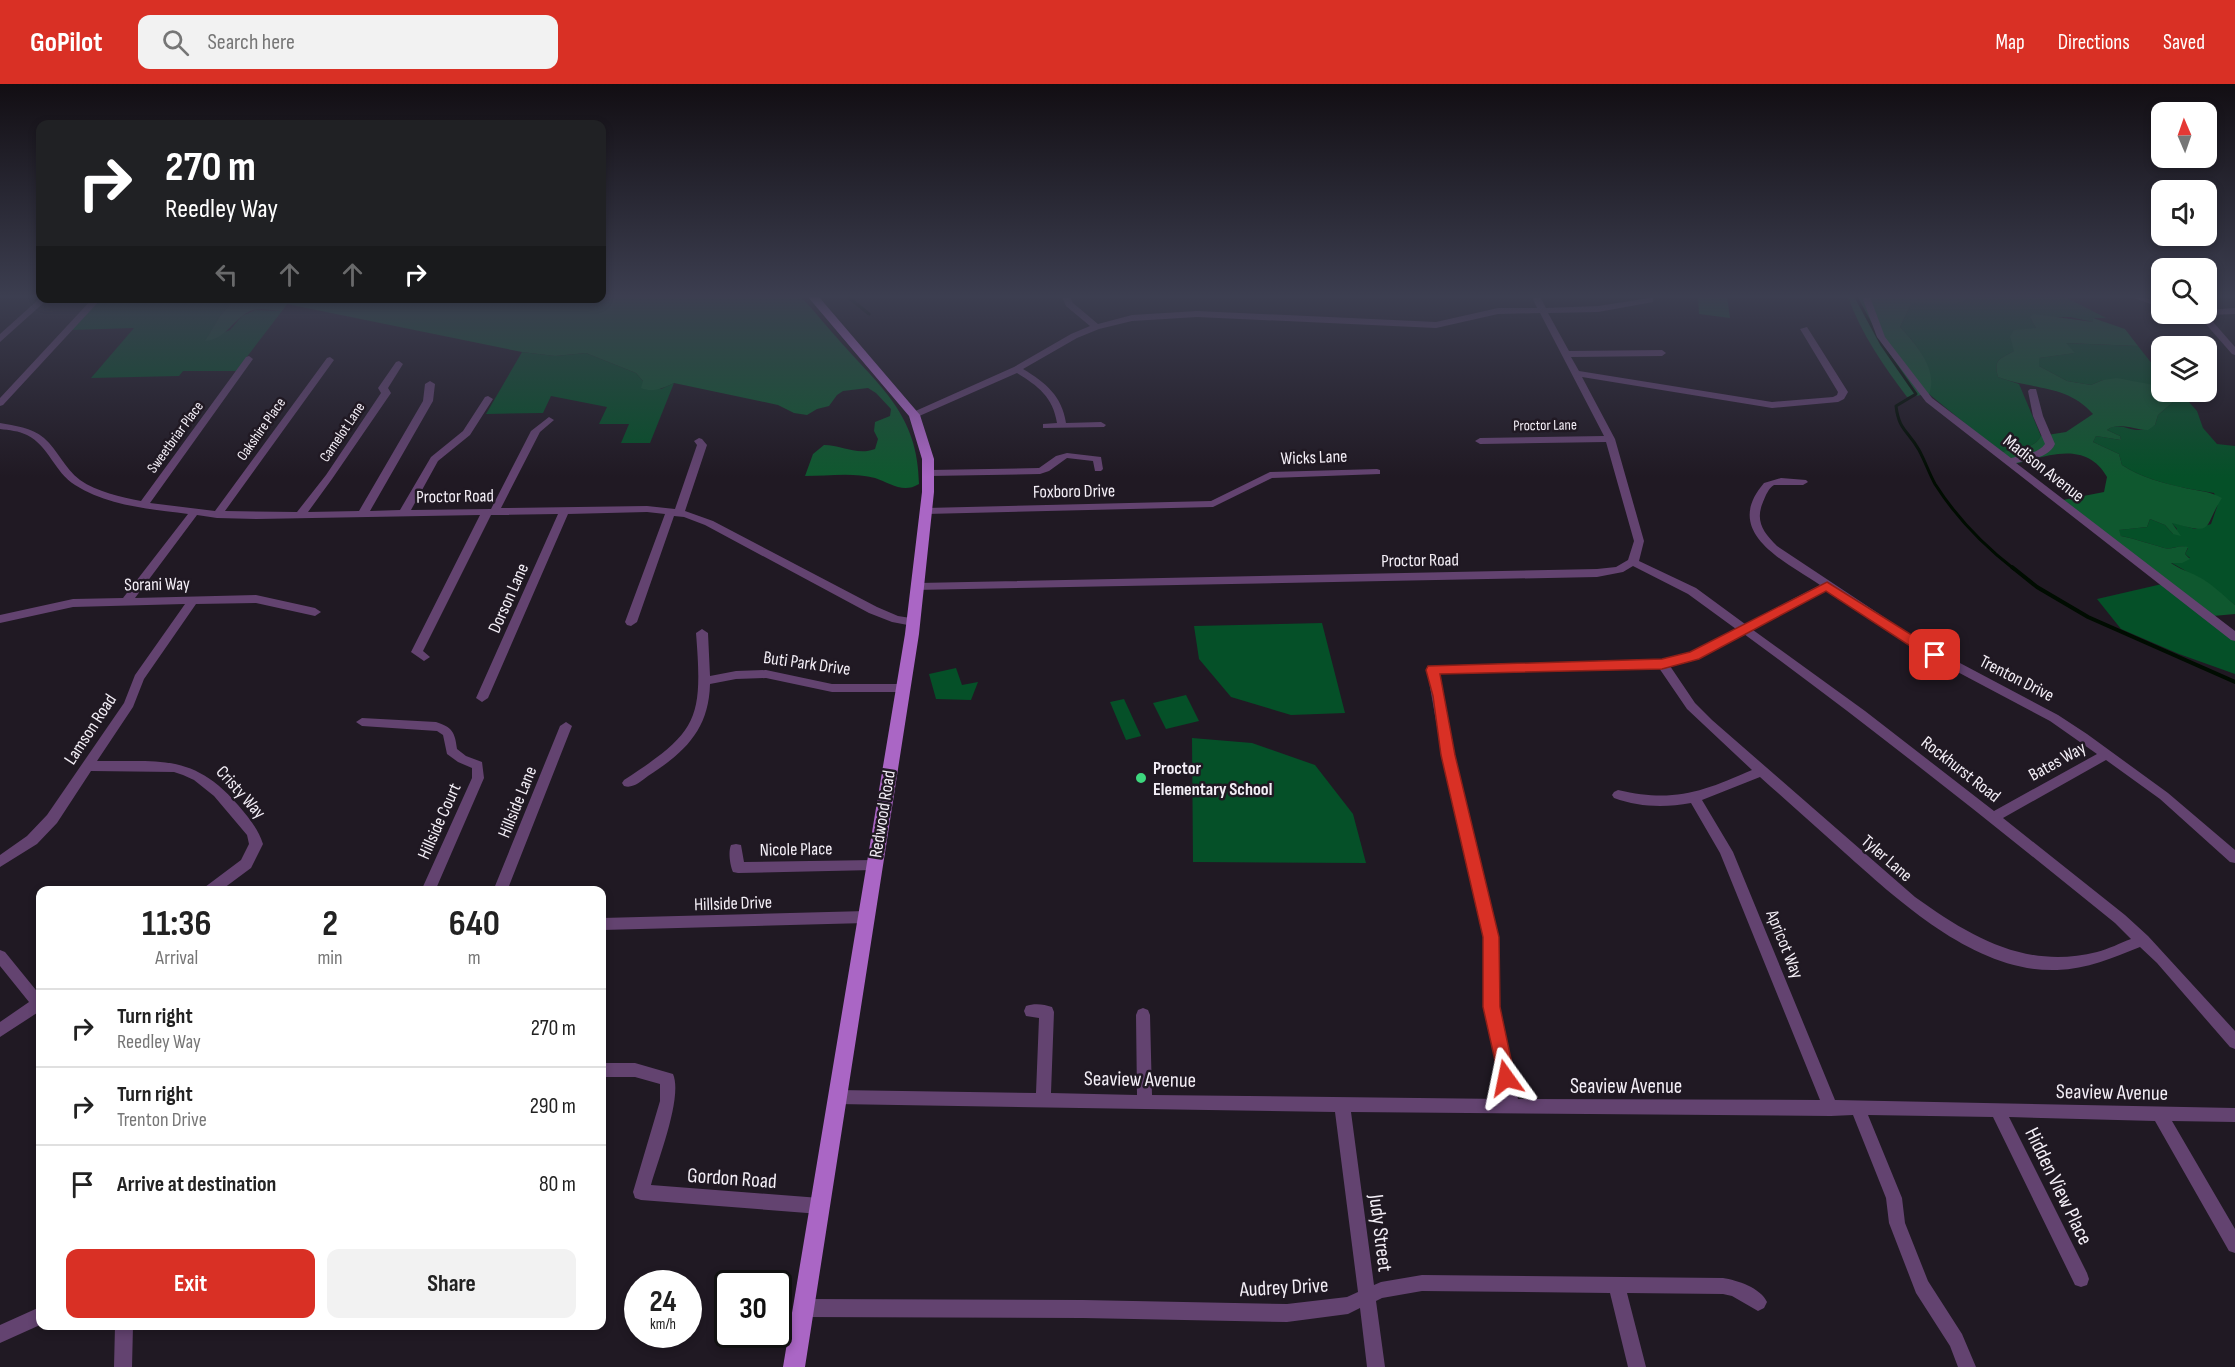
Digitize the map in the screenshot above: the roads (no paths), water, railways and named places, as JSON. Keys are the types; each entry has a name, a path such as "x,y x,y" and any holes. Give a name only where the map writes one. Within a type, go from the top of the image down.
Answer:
{"main road":[{"name":"Redwood Road","path":"794,1367 913,622 926,511 927,450 914,415 864,357"}],"street":[{"path":"0,403 43,357"},
{"path":"914,415 1017,369 1037,357"},
{"path":"1568,357 1610,439 1639,541 1633,562"},
{"path":"1576,373 1772,405 1835,400 1841,397 1843,392 1821,357"},
{"name":"Madison Avenue","path":"1896,357 1919,390 1929,400 2235,637"},
{"name":"Sweetbriar Place","path":"145,503 249,359"},
{"name":"Oakshire Place","path":"217,515 330,360"},
{"name":"Camelot Lane","path":"300,515 329,477 386,393 383,388 399,364"},
{"path":"1017,369 1054,397 1061,412 1062,426"},
{"path":"362,514 428,400 430,384"},
{"path":"2008,462 2039,454 2048,449 2050,444 2038,416 2033,391"},
{"path":"404,513 434,459 466,433 488,399"},
{"path":"424,657 417,652 490,512 536,431 549,420"},
{"path":"1046,426 1101,425"},
{"name":"Proctor Road","path":"0,426 22,430 40,438 69,476 86,487 111,496 194,513 300,515 564,511 675,512 697,518 722,529 873,610 896,619 913,622"},
{"name":"Proctor Lane","path":"1480,441 1610,439"},
{"path":"631,622 702,445 699,441"},
{"path":"928,473 1040,471 1047,469 1060,457 1066,455 1098,459 1098,469"},
{"name":"Wicks Lane","path":"1221,500 1270,475 1377,472"},
{"name":"Trenton Drive","path":"1803,482 1774,482 1766,485 1752,512 1760,535 1773,548 1922,648 2054,718 2164,796 2235,858"},
{"name":"Foxboro Drive","path":"926,511 1212,504 1221,500"},
{"name":"Dorson Lane","path":"482,698 564,511"},
{"path":"127,602 194,513"},
{"name":"Proctor Road","path":"918,587 1597,573 1619,570 1633,562"},
{"name":"Rockhurst Road","path":"1633,562 1686,587 1886,733 1993,817 2143,940 2235,1042"},
{"path":"1512,1105 1492,1007 1491,937 1448,755 1439,696 1432,670 1662,664 1694,656 1827,586"},
{"name":"Sorani Way","path":"0,619 73,603 193,600 256,599 315,612"},
{"name":"Lamson Road","path":"0,862 43,830 129,704 140,678 193,600"},
{"path":"628,783 671,755 687,738 703,710 706,681 702,633"},
{"name":"Tyler Lane","path":"1662,664 1691,706 1761,771 1930,918 1977,946 2003,956 2057,965 2091,960 2143,940"},
{"name":"Buti Park Drive","path":"706,681 736,675 766,674 832,688 902,688"},
{"name":"Hillside Court","path":"362,722 436,726 446,729 450,734 452,751 462,759 478,765 478,778 430,886"},
{"name":"Hillside Lane","path":"502,886 566,726"},
{"name":"Bates Way","path":"1993,817 2107,754"},
{"name":"Cristy Way","path":"88,766 174,767 188,770 210,782 253,834 256,844 246,864 217,886"},
{"path":"1618,795 1635,800 1658,802 1695,799 1761,771"},
{"name":"Apricot Way","path":"1695,799 1726,852 1831,1109"},
{"name":"Nicole Place","path":"736,849 738,868 874,865"},
{"name":"Hillside Drive","path":"606,924 866,917"},
{"path":"0,956 36,998"},
{"path":"0,1030 36,1006"},
{"path":"1031,1011 1047,1012 1043,1099"},
{"path":"1143,1016 1145,1100"},
{"name":"Gordon Road","path":"606,1070 635,1070 668,1079 668,1101 641,1192 820,1206"},
{"name":"Seaview Avenue","path":"837,1096 1342,1105 1512,1105 2235,1115"},
{"name":"Judy Street","path":"1342,1105 1376,1367"},
{"path":"1857,1109 1894,1198 1897,1223 1923,1287 1956,1340 1967,1367"},
{"name":"Hidden View Place","path":"1998,1111 2081,1279"},
{"path":"2159,1113 2235,1245"},
{"name":"Audrey Drive","path":"804,1308 1083,1308 1287,1313 1348,1305 1381,1290 1422,1283 1723,1286 1735,1288 1758,1302"},
{"path":"1616,1285 1637,1367"},
{"path":"0,1334 36,1318"},
{"path":"123,1367 124,1330"}],"waterway":[{"path":"1890,357 1916,394 1896,406 1899,421 1915,443 1935,484 1971,530 2014,569"},
{"path":"2012,567 2037,587 2088,617 2235,682"}],"place":[{"name":"Proctor Elementary School","path":"1141,778"}]}
